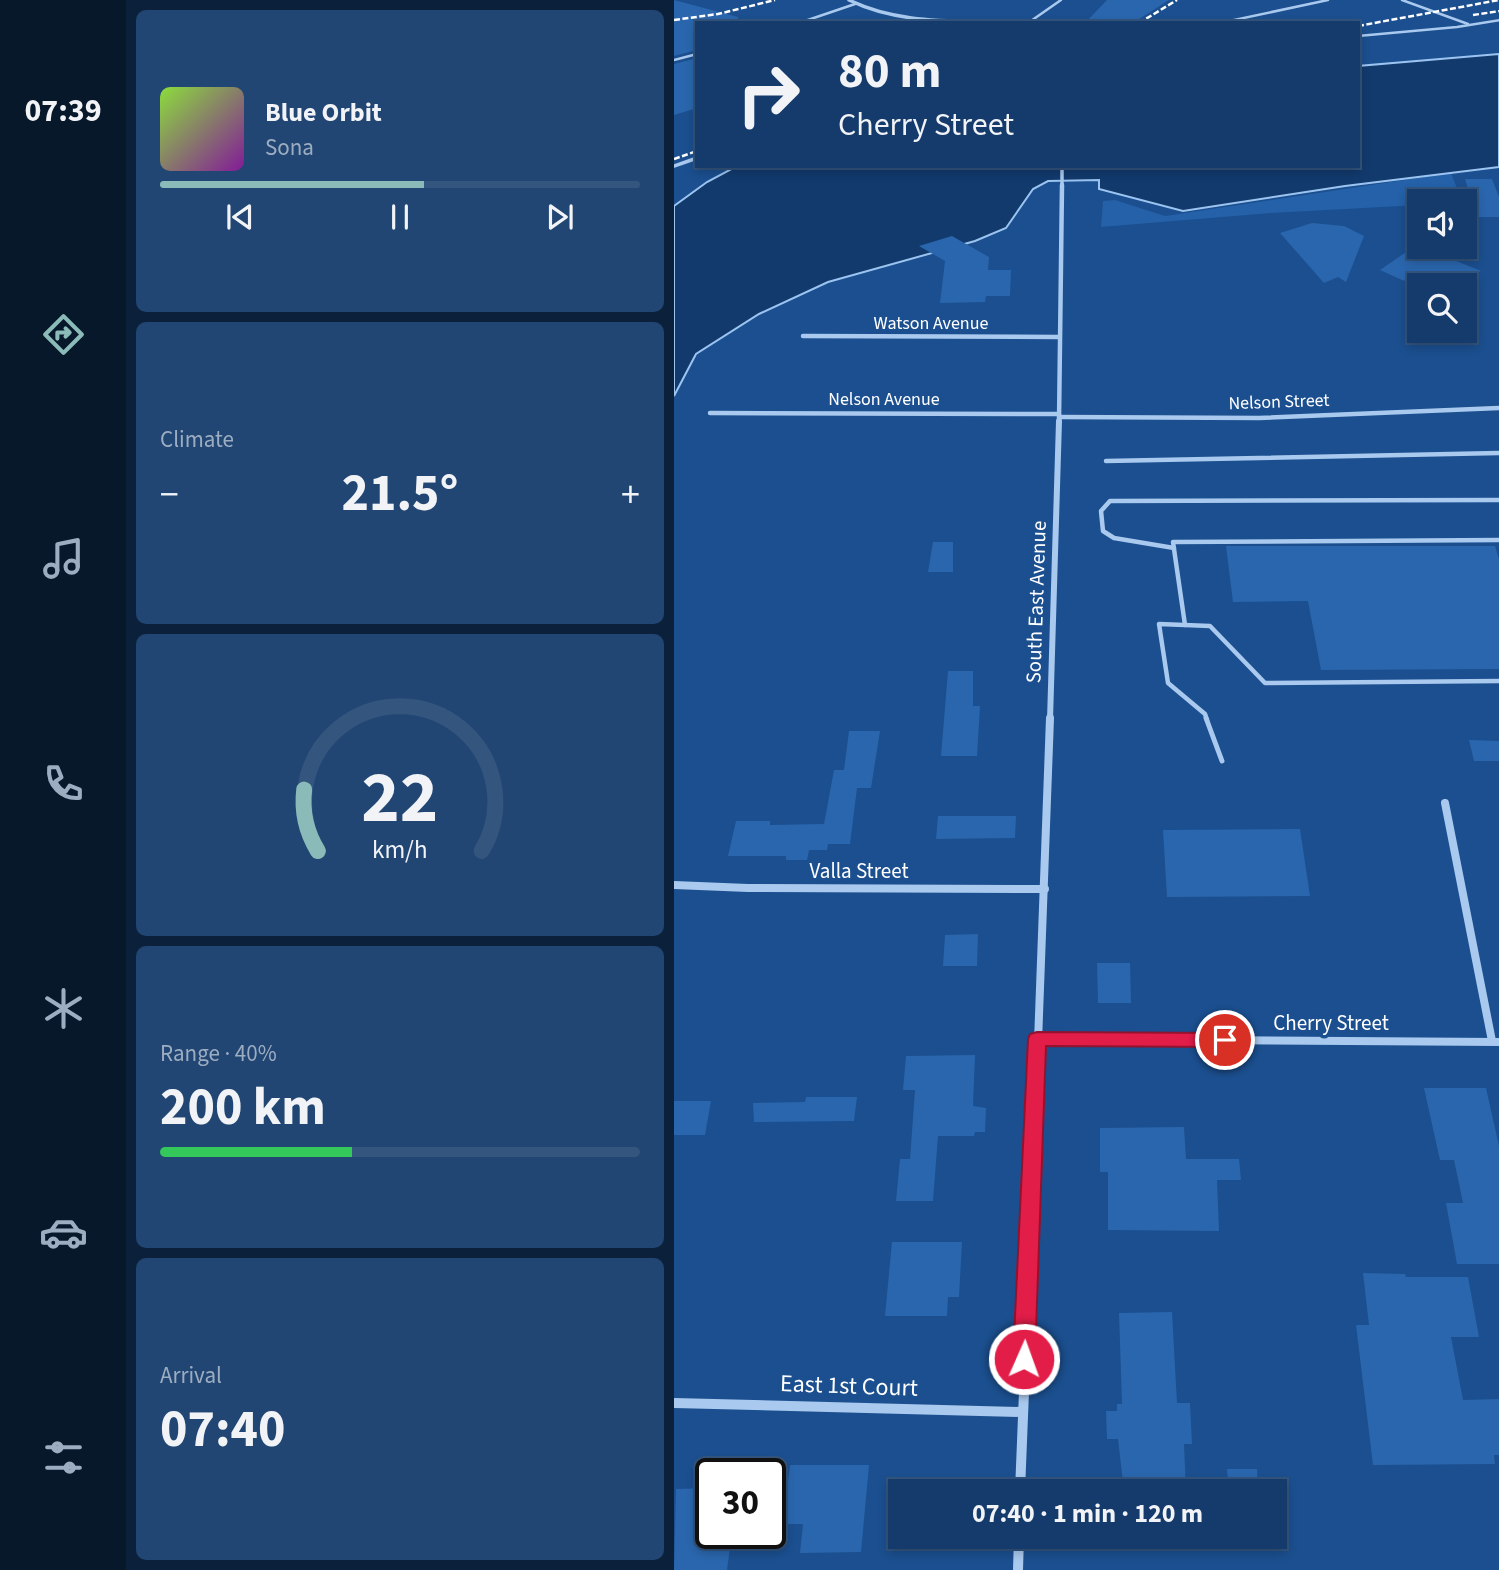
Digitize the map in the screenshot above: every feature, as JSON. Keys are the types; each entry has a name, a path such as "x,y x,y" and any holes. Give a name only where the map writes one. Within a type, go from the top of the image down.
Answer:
{"street":[{"path":"849,0 873,12 976,21"},
{"path":"674,166 695,159"},
{"name":"South East Avenue","path":"1020,1479 1044,889 1059,415 1062,168"},
{"name":"Watson Avenue","path":"803,337 1059,337"},
{"name":"Nelson Street","path":"1059,415 1259,418 1499,408"},
{"name":"Nelson Avenue","path":"710,413 1059,415"},
{"path":"1445,803 1496,1042"},
{"name":"Valla Street","path":"674,885 748,888 1044,889"},
{"name":"Cherry Street","path":"1037,1039 1496,1042"},
{"name":"East 1st Court","path":"674,1403 1022,1412"},
{"path":"1018,1570 1019,1549"}],"lane":[{"path":"1031,21 1061,0"},
{"path":"1229,21 1328,0"},
{"path":"1403,0 1471,25"},
{"path":"805,21 855,4"},
{"path":"1360,36 1499,20"},
{"path":"674,60 695,55"},
{"path":"1106,461 1499,453"},
{"path":"1174,548 1114,538 1103,531 1098,517 1102,507 1110,501 1499,500"},
{"path":"1185,625 1173,542 1499,540"},
{"path":"1222,761 1205,715 1168,683 1159,624 1210,626 1265,683 1499,681"}],"shaded area":[{"path":"1499,54 1499,167 1345,186 1183,211 1099,189 1099,180 1048,181 1033,189 1006,228 975,241 828,282 759,314 696,354 674,396 674,206 707,182 733,168 1360,168 1360,66"},
{"path":"1451,173 1457,189 1407,189 1407,206 1271,213 1101,227 1103,201 1115,200 1165,216"}],"building":[{"path":"674,0 738,17 737,21 695,21 695,51 674,56"},
{"path":"1107,0 1169,0 1136,21 1087,21"},
{"path":"695,59 695,109 674,115 674,64"},
{"path":"1465,179 1492,179 1499,197 1499,217 1477,217 1477,189 1468,189"},
{"path":"1312,223 1344,226 1364,236 1346,282 1338,277 1324,283 1280,233"},
{"path":"952,236 989,257 988,270 1011,270 1010,296 986,296 985,302 940,303 945,261 919,246"},
{"path":"1407,251 1407,259 1451,259 1481,271 1407,273 1407,281 1380,270"},
{"path":"933,542 953,542 953,572 928,572"},
{"path":"1226,546 1495,546 1499,559 1499,669 1321,670 1308,601 1233,602"},
{"path":"948,671 973,671 973,706 980,706 977,756 941,756"},
{"path":"849,731 880,731 871,788 857,788 850,844 828,844 827,850 809,850 807,860 786,860 786,856 728,856 736,821 770,821 770,825 824,824 834,770 844,770"},
{"path":"1469,740 1499,741 1499,761 1474,761"},
{"path":"938,816 1016,816 1015,838 936,839"},
{"path":"1300,829 1310,896 1167,897 1163,830"},
{"path":"978,934 977,966 943,966 945,935"},
{"path":"1097,963 1130,963 1131,1003 1098,1003"},
{"path":"975,1055 973,1106 986,1108 985,1132 975,1132 974,1136 938,1136 933,1201 896,1201 900,1159 910,1159 915,1090 903,1090 906,1056"},
{"path":"1424,1088 1486,1088 1499,1146 1499,1264 1457,1264 1446,1203 1463,1203 1454,1160 1440,1160"},
{"path":"806,1097 857,1097 854,1121 754,1122 753,1103 805,1102"},
{"path":"674,1101 711,1101 705,1135 674,1135"},
{"path":"1184,1127 1186,1159 1239,1159 1241,1180 1217,1180 1219,1231 1108,1230 1108,1172 1100,1172 1100,1128"},
{"path":"892,1242 962,1242 959,1297 948,1297 947,1316 885,1316"},
{"path":"1363,1273 1405,1274 1406,1277 1468,1277 1479,1337 1451,1337 1463,1400 1499,1399 1499,1455 1494,1455 1495,1464 1373,1465 1356,1325 1369,1325"},
{"path":"1172,1312 1177,1403 1190,1403 1192,1444 1184,1444 1185,1479 1123,1479 1118,1439 1107,1439 1106,1411 1117,1411 1117,1404 1122,1404 1119,1313"},
{"path":"790,1465 869,1465 861,1552 800,1553 803,1524 786,1524"},
{"path":"1227,1469 1257,1469 1257,1479 1228,1479"},
{"path":"695,1488 695,1549 730,1549 727,1570 674,1570 676,1489"}],"railway":[{"path":"674,20 718,14 775,0"},
{"path":"1142,21 1177,0"},
{"path":"1360,26 1499,0"},
{"path":"1473,15 1500,11"},
{"path":"674,159 695,152"}],"route":[{"path":"1024,1359 1037,1039 1225,1040"}]}
